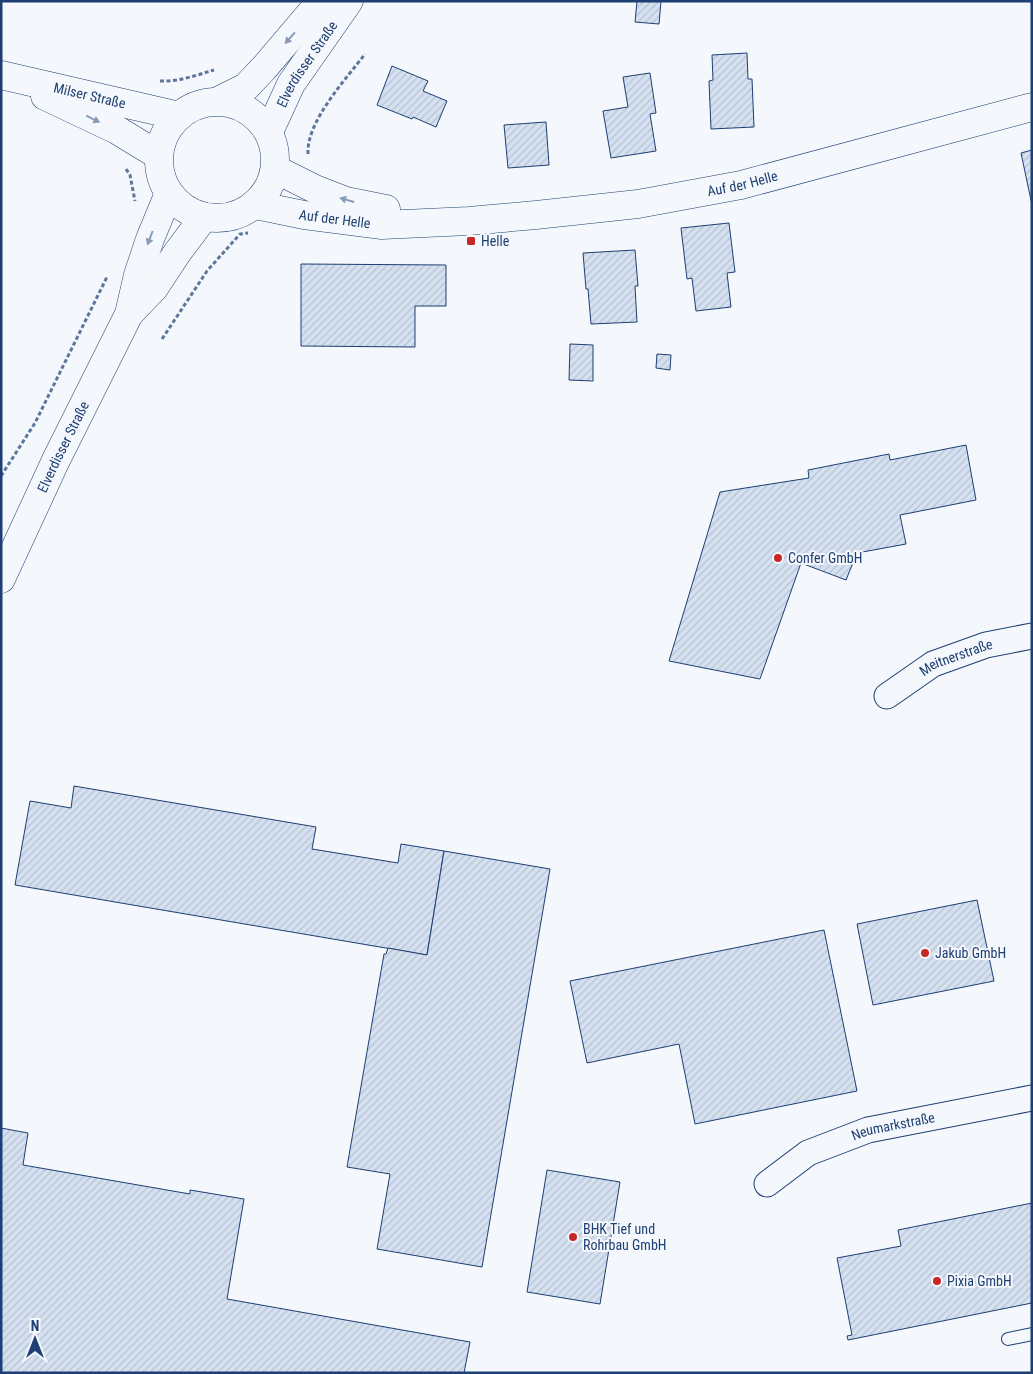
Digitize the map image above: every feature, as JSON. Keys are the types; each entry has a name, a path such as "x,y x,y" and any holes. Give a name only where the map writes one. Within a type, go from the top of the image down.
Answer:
{"street":[{"name":"Elverdisser Straße","path":"218,101 246,87 321,1"},
{"name":"Elverdisser Straße","path":"269,132 291,84 349,1"},
{"name":"Milser Straße","path":"1,75 179,116"},
{"name":"Milser Straße","path":"1,75 117,130 158,155"},
{"path":"218,101 239,105 256,116 269,132 275,150 275,169 269,189 255,218 240,214 222,218 204,217 184,208 169,193 160,175 158,155 165,133 179,116 197,105 218,101"},
{"name":"Auf der Helle","path":"255,218 304,215 382,225 469,221 638,204 740,185 1032,107"},
{"name":"Auf der Helle","path":"275,169 315,189 346,201 446,221"},
{"name":"Elverdisser Straße","path":"1,579 56,460 129,314 138,275 150,239 169,193"},
{"name":"Elverdisser Straße","path":"129,314 154,288 204,217"},
{"name":"Meitnerstraße","path":"887,696 933,664 986,645 1032,636"},
{"name":"Neumarkstraße","path":"767,1184 808,1153 868,1130 1032,1098"}],"lane":[{"path":"1008,1339 1032,1334"}],"path":[{"path":"309,158 308,152 312,132 325,106 365,54"},
{"path":"152,81 168,81 190,77 216,69"},
{"path":"125,168 130,175 135,201"},
{"path":"162,339 208,271 255,218"},
{"path":"1,476 35,423 108,276"}],"building":[{"path":"637,1 661,1 659,24 635,22"},
{"path":"747,53 748,79 752,79 754,127 711,129 709,81 713,80 712,55"},
{"path":"392,66 428,81 423,91 447,101 436,127 377,105"},
{"path":"650,73 656,113 650,114 656,151 611,158 603,111 628,107 623,77"},
{"path":"546,122 549,165 508,168 504,125"},
{"path":"1032,150 1032,205 1021,153"},
{"path":"729,223 735,272 727,273 731,307 696,311 692,278 687,279 681,228"},
{"path":"635,250 638,286 635,286 637,322 591,324 583,253"},
{"path":"301,264 446,265 446,306 415,306 415,347 301,346"},
{"path":"570,344 593,345 593,381 569,380"},
{"path":"657,354 671,355 670,370 656,368"},
{"name":"Confer GmbH","path":"966,445 976,500 900,515 906,544 857,553 846,580 801,563 760,679 669,661 720,492 809,478 808,470 889,454 890,460"},
{"path":"74,786 316,827 312,849 398,863 401,844 444,851 427,955 15,885 30,801 71,808"},
{"path":"444,851 550,869 482,1267 377,1249 390,1174 347,1167 384,954 386,954 388,948 427,955"},
{"name":"Jakub GmbH","path":"977,900 994,981 873,1005 857,924"},
{"path":"824,930 857,1091 695,1124 679,1044 587,1063 570,981"},
{"path":"1,1128 28,1133 23,1165 190,1194 190,1190 244,1199 227,1299 470,1342 464,1373 1,1373"},
{"name":"BHK Tief und Rohrbau GmbH","path":"547,1170 620,1182 600,1304 527,1292"},
{"name":"Pixia GmbH","path":"1032,1203 1032,1303 848,1340 847,1336 852,1335 837,1258 901,1246 898,1230"}],"place":[{"name":"Helle","path":"471,241"},
{"name":"Confer GmbH","path":"778,558"},
{"name":"Jakub GmbH","path":"925,953"},
{"name":"BHK Tief und Rohrbau GmbH","path":"573,1237"},
{"name":"Pixia GmbH","path":"937,1281"}]}
